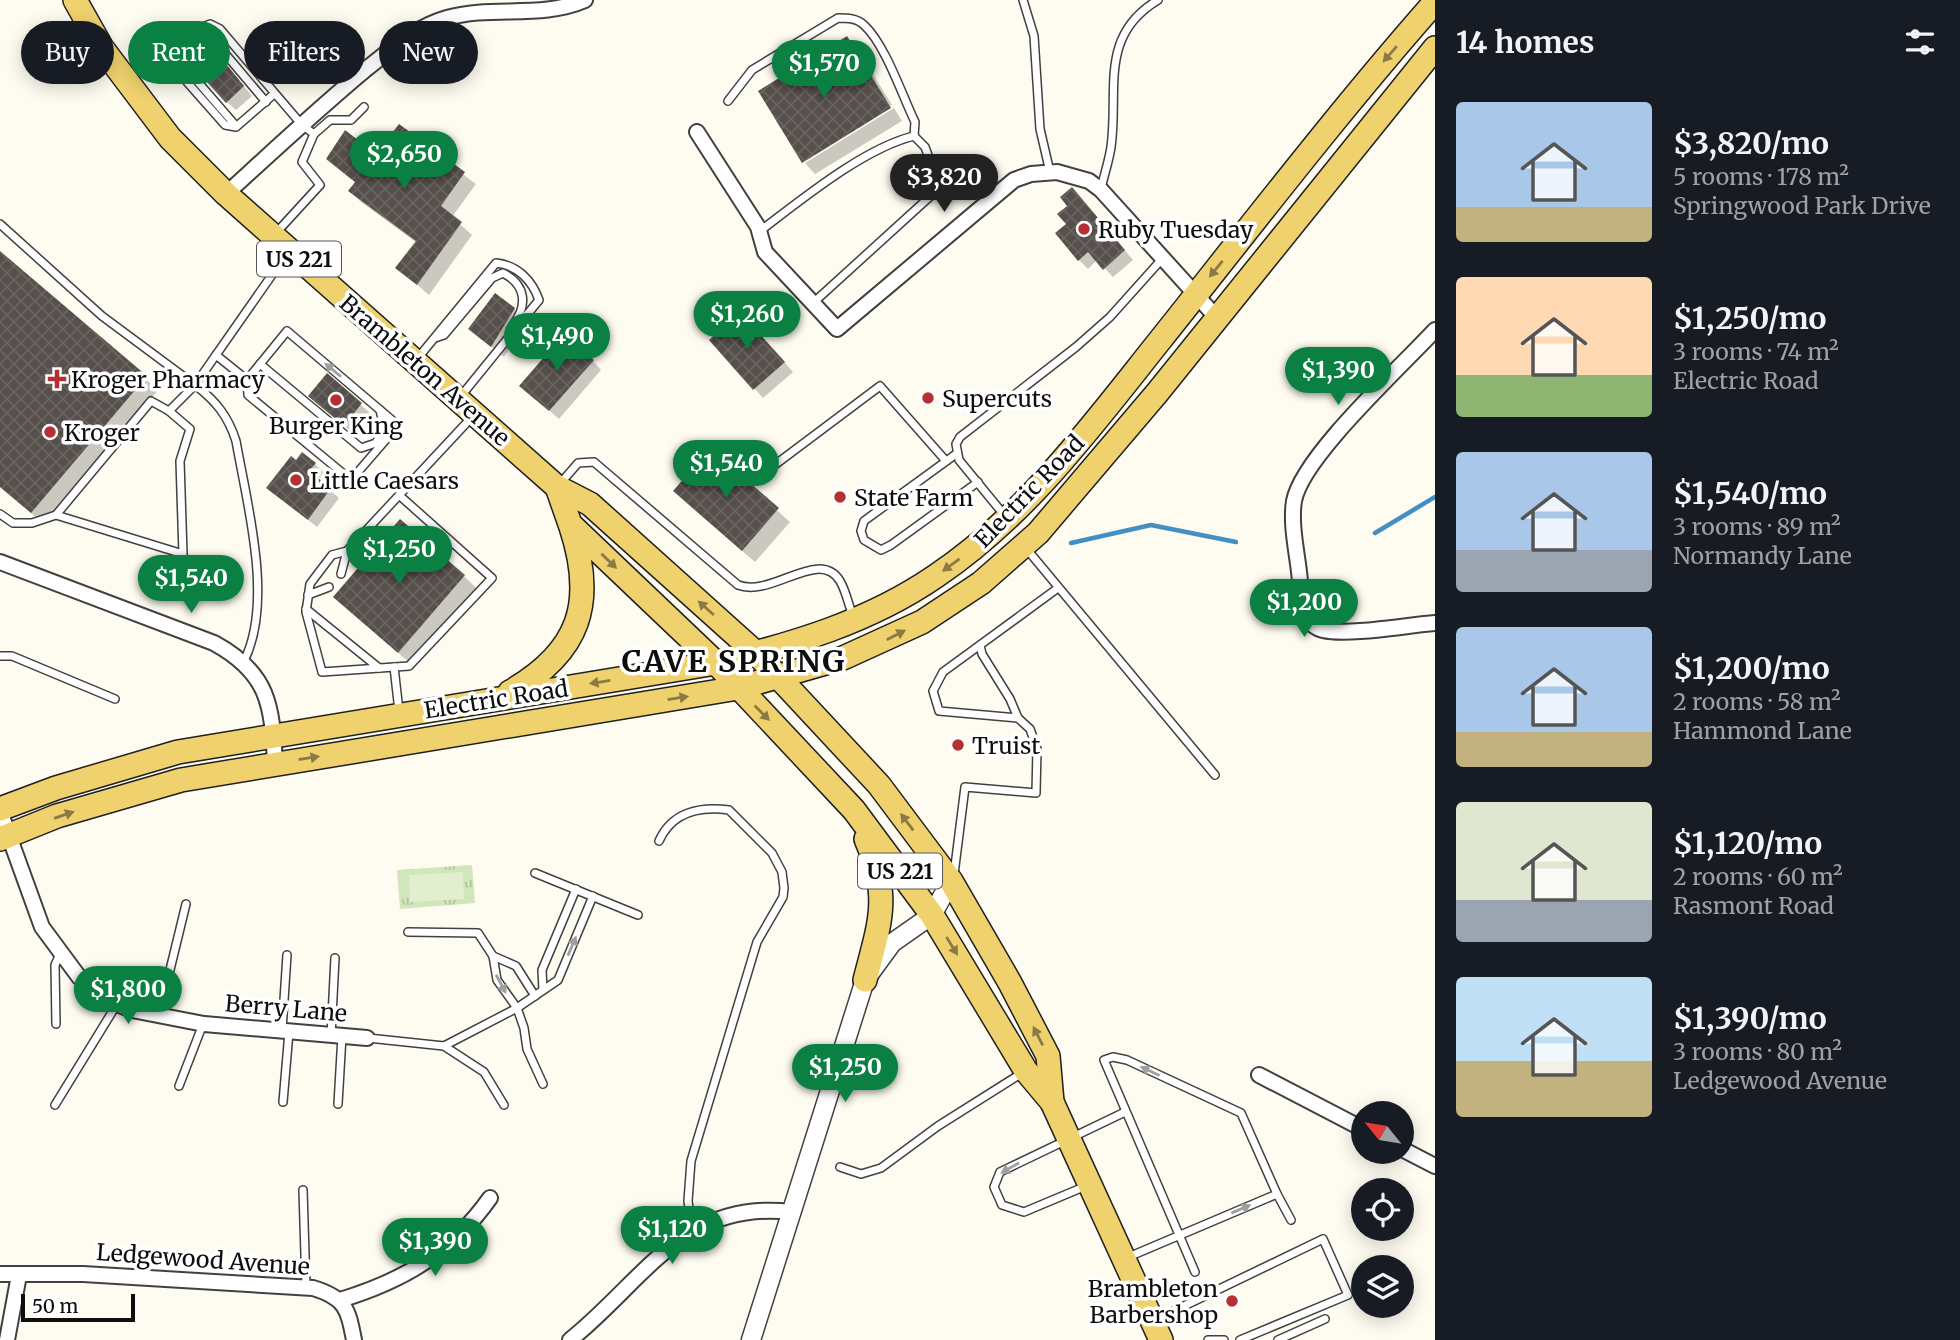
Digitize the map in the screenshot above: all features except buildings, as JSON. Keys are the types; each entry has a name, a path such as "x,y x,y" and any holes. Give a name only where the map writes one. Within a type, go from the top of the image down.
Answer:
{"main road":[{"name":"Brambleton Avenue","path":"75,0 134,94 170,138 226,194 557,487 590,504 756,653 879,785 951,881 1010,983 1048,1056 1052,1102"},
{"name":"Electric Road","path":"0,810 123,766 178,752 716,663 792,644 855,621 936,576 1007,519 1057,466 1374,72 1435,2"},
{"name":"Electric Road","path":"5,838 122,796 181,780 738,688 843,658 922,622 981,583 1024,547 1217,318 1435,48"},
{"path":"1024,547 1016,533 1043,497 1057,466"},
{"name":"Brambleton Avenue","path":"557,487 570,524 716,663 853,810 932,915 1026,1071 1052,1102 1157,1331"},
{"path":"498,699 540,675 562,651 577,620 583,590 582,560 570,524"},
{"path":"853,810 877,864 883,896 880,923 865,980"}],"street":[{"path":"226,194 308,130 395,46 426,26 464,14 536,11 571,6 585,0"},
{"path":"697,132 759,231 765,252 834,327 839,328 1014,180 1050,172 1074,175 1101,190 1217,318"},
{"path":"1435,330 1323,448 1299,485 1293,510 1303,610 1314,625 1324,630 1349,630 1435,623"},
{"path":"0,562 214,643 244,661 266,693 272,712 275,763"},
{"name":"Berry Lane","path":"0,810 5,838 42,927 60,954 93,990 117,1004 204,1024 367,1038"},
{"path":"751,1340 865,980 892,943 932,915 951,881"},
{"path":"1259,1075 1351,1123"},
{"path":"1414,1155 1435,1166"},
{"path":"354,1340 351,1319 340,1300 381,1288 422,1266 461,1232 490,1198"},
{"path":"570,1340 670,1245 692,1230 712,1220 748,1210 791,1212"},
{"name":"Ledgewood Avenue","path":"0,1274 83,1274 306,1287 330,1293 340,1300"},
{"path":"8,1340 19,1275"}],"lane":[{"path":"1023,0 1034,36 1040,129 1050,172"},
{"path":"1101,190 1111,148 1111,89 1117,50 1132,20 1158,0"},
{"path":"728,101 752,70 838,18 849,18 862,23 874,39 915,122 914,136 925,147 939,185 935,192 812,304"},
{"path":"236,127 225,125 172,65 171,51 196,30 210,24 220,29 308,130"},
{"path":"236,127 178,59 179,53 195,39 202,35 211,37 266,102"},
{"path":"236,127 274,94"},
{"path":"308,130 330,120 351,120 364,107"},
{"path":"169,411 195,385 216,355 281,243 320,185 302,162 308,130"},
{"path":"759,231 827,182 890,145 914,136"},
{"path":"0,224 102,316 213,398 230,420 236,441 258,593 256,630 244,661"},
{"path":"978,482 881,550 870,545 861,531 864,522 956,454 960,437 1076,347 1110,317 1162,259"},
{"path":"415,361 496,263 510,264 534,285 539,300 502,347"},
{"path":"341,574 347,551 399,495 467,407 524,305 522,292 516,282 503,274 492,278 444,335 433,338"},
{"path":"287,331 379,410 393,421 389,436 351,480 248,395 247,380 287,331"},
{"path":"216,355 247,380"},
{"path":"260,364 361,448 376,443 384,428 379,410"},
{"path":"772,467 880,386 944,462"},
{"path":"0,514 13,523 56,515 183,554 180,461 190,429 169,411 151,401 56,515"},
{"path":"956,454 1007,519"},
{"path":"557,487 578,463 594,462 738,585 761,589 807,569 823,570 839,580 855,621"},
{"path":"347,551 332,555 310,584 306,609 322,672 409,666 492,578 399,495"},
{"path":"1024,547 1215,775"},
{"path":"308,595 329,587"},
{"path":"1018,718 939,711 933,691 943,672 1058,588"},
{"path":"306,609 379,668"},
{"path":"951,881 965,787 1036,793 1037,749 1030,729 1018,718 1010,699 982,654 980,645"},
{"path":"0,656 12,656 115,699"},
{"path":"394,667 400,715"},
{"path":"659,841 668,825 693,810 729,810 775,857 784,888 782,897 757,942 691,1161 688,1201 692,1230"},
{"path":"535,873 638,915"},
{"path":"543,990 542,970 576,889"},
{"path":"444,1046 517,1008 558,980 593,896"},
{"path":"159,1015 186,904"},
{"path":"408,932 478,933 493,956 497,980 517,1008 527,1049 543,1084"},
{"path":"56,1024 55,965 60,954"},
{"path":"283,1102 287,955"},
{"path":"493,956 516,966 535,996"},
{"path":"335,958 338,1104"},
{"path":"55,1105 117,1004"},
{"path":"179,1086 204,1024"},
{"path":"367,1038 444,1046 484,1072 504,1105"},
{"path":"1195,1272 1104,1060 1114,1057 1127,1060 1241,1113 1291,1220"},
{"path":"840,1167 861,1174 881,1168 938,1126 1026,1071"},
{"path":"1091,1183 1024,1212 1002,1205 994,1187 1000,1172 1125,1112"},
{"path":"303,1190 306,1287"},
{"path":"1125,1259 1277,1194"},
{"path":"1157,1331 1323,1239 1348,1295 1240,1340"},
{"path":"1278,1340 1325,1319"},
{"path":"1209,1340 1224,1340"}],"green space":[{"path":"472,865 475,903 400,909 397,870"},
{"path":"463,872 464,899 410,902 409,875"}],"waterway":[{"path":"1375,533 1435,497"},
{"path":"1071,543 1151,525 1236,542"}],"place":[{"name":"Ruby Tuesday","path":"1084,229"},
{"name":"Kroger Pharmacy","path":"57,379"},
{"name":"Supercuts","path":"928,398"},
{"name":"Burger King","path":"336,400"},
{"name":"Kroger","path":"50,432"},
{"name":"Little Caesars","path":"296,480"},
{"name":"State Farm","path":"840,497"},
{"name":"Truist","path":"958,745"},
{"name":"Brambleton Barbershop","path":"1232,1301"}],"district":[{"name":"CAVE SPRING","path":"734,661"}]}
